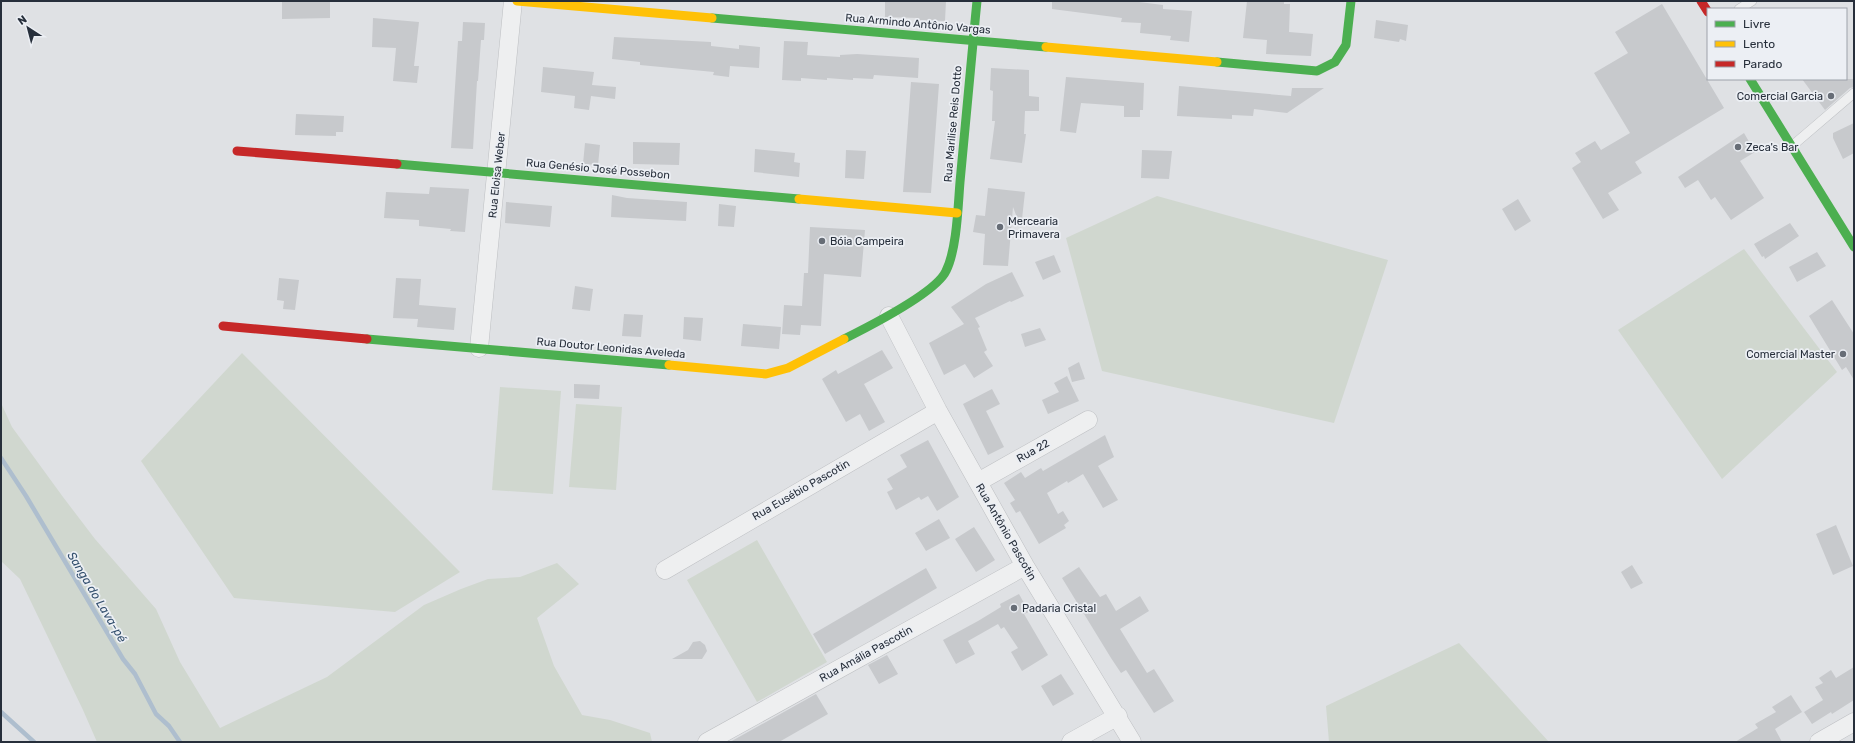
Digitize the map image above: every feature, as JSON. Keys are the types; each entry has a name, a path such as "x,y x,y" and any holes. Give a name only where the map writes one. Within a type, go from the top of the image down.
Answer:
{"street":[{"name":"Rua Eloisa Weber","path":"480,348 513,1"},
{"name":"Rua Armindo Antônio Vargas","path":"518,1 1317,71 1335,62 1346,46 1351,1"},
{"name":"Rua Marilise Reis Dotto","path":"952,250 957,213 972,41 977,1"},
{"path":"1701,1 1707,10"},
{"path":"1751,80 1854,247"},
{"name":"Rua Genésio José Possebon","path":"237,151 497,172 957,213"},
{"name":"Rua Doutor Leonidas Aveleda","path":"223,326 766,374 788,368 889,316 931,287 946,272 952,250"},
{"name":"Rua Antônio Pascotin","path":"889,316 938,411 1025,566 1118,716 1132,742"},
{"name":"Rua Eusébio Pascotin","path":"665,570 938,411"},
{"name":"Rua 22","path":"978,482 1088,420"},
{"name":"Rua Amália Pascotin","path":"707,742 1025,566"},
{"path":"1071,742 1118,716"},
{"path":"1819,742 1854,722"}],"lane":[{"path":"1741,8 1752,1"},
{"path":"1792,146 1854,93"}],"shaded area":[{"path":"1157,196 1388,260 1334,423 1102,371 1066,238"},
{"path":"1744,249 1837,372 1722,479 1618,330"},
{"path":"242,353 460,572 395,612 234,598 141,461"},
{"path":"500,387 561,391 553,494 492,490"},
{"path":"1,403 12,427 63,497 95,539 156,609 180,662 220,728 327,677 424,605 488,579 520,577 557,563 579,584 537,618 554,666 582,715 610,720 650,733 652,742 97,742 20,579 1,561"},
{"path":"576,404 622,407 616,490 569,487"},
{"path":"757,540 827,662 757,702 687,580"},
{"path":"1459,643 1549,742 1329,742 1326,706"}],"building":[{"path":"282,1 330,1 330,18 282,19"},
{"path":"885,1 946,1 945,21 885,17"},
{"path":"1052,1 1140,1 1139,2 1163,5 1163,9 1192,11 1189,42 1170,40 1171,36 1140,33 1141,23 1121,22 1122,18 1052,9"},
{"path":"1247,1 1284,1 1284,4 1290,4 1289,32 1313,34 1311,56 1266,54 1267,40 1243,38"},
{"path":"1662,4 1724,108 1635,162 1642,173 1608,193 1619,210 1603,219 1572,168 1581,162 1575,153 1595,141 1601,150 1630,133 1594,73 1628,53 1615,32"},
{"path":"373,18 419,22 414,66 419,66 417,83 393,81 396,48 372,47"},
{"path":"1376,20 1408,25 1406,41 1400,39 1399,42 1374,38"},
{"path":"463,22 485,23 484,40 481,40 477,81 473,149 451,148 458,41 462,41"},
{"path":"614,37 711,42 711,46 739,49 739,45 760,47 759,68 730,66 729,77 713,75 714,72 640,65 640,62 612,59"},
{"path":"784,41 808,42 807,55 840,57 840,55 857,54 919,58 918,78 874,75 873,79 853,78 853,80 827,78 827,80 801,78 801,81 782,80"},
{"path":"543,67 594,72 592,85 616,87 615,99 591,96 589,110 574,108 575,96 541,92"},
{"path":"991,68 1029,70 1029,96 1039,97 1039,111 1025,111 1024,134 1026,134 1022,163 990,159 995,121 992,121 993,91 990,90"},
{"path":"1066,77 1144,83 1143,110 1140,110 1140,117 1124,117 1124,106 1081,103 1076,133 1060,131"},
{"path":"1854,79 1854,87 1850,88 1825,110 1803,80"},
{"path":"911,82 939,84 931,193 903,192"},
{"path":"1179,86 1291,96 1292,88 1324,88 1287,113 1254,109 1253,116 1232,115 1232,119 1177,116"},
{"path":"296,114 344,116 343,132 336,132 336,136 295,135"},
{"path":"1854,123 1854,153 1843,159 1833,138 1833,133"},
{"path":"1744,133 1755,152 1740,161 1764,198 1731,220 1715,197 1711,200 1698,180 1685,188 1678,177"},
{"path":"633,142 680,143 679,165 633,164"},
{"path":"585,143 600,145 598,165 583,164"},
{"path":"755,149 795,153 794,162 800,163 799,177 754,172"},
{"path":"846,150 866,151 864,179 845,178"},
{"path":"1142,150 1172,151 1169,179 1141,178"},
{"path":"430,187 469,189 465,232 419,226 419,220 384,218 386,192 429,194"},
{"path":"988,188 1025,192 1021,228 1013,207 1008,266 983,265 985,234 973,232 976,215 985,216"},
{"path":"612,195 627,198 687,202 686,221 611,217"},
{"path":"1518,199 1531,221 1515,231 1502,209"},
{"path":"506,202 552,206 550,227 505,223"},
{"path":"719,204 736,206 734,227 718,226"},
{"path":"1790,223 1799,236 1765,259 1764,256 1762,257 1754,244"},
{"path":"810,227 865,230 861,277 824,274 821,326 801,325 800,335 782,334 784,305 802,306 804,273 808,273"},
{"path":"1817,252 1826,266 1797,282 1789,267"},
{"path":"1054,255 1061,272 1043,280 1035,262"},
{"path":"1012,272 1024,296 975,318 980,327 978,328 987,350 984,352 993,366 974,378 965,364 944,375 929,343 964,324 951,307 986,284"},
{"path":"279,278 299,280 295,310 283,309 284,301 277,300"},
{"path":"396,278 421,279 419,305 456,308 454,330 417,327 418,319 393,318"},
{"path":"575,286 593,289 590,311 572,309"},
{"path":"1832,300 1854,334 1854,380 1846,367 1842,370 1809,316"},
{"path":"624,314 643,315 641,337 622,336"},
{"path":"684,317 703,318 701,341 683,339"},
{"path":"743,324 781,327 779,349 741,346"},
{"path":"1040,328 1046,340 1025,347 1021,334"},
{"path":"882,350 893,368 864,384 885,422 869,431 860,414 846,422 822,379 836,370 838,374"},
{"path":"1079,362 1085,379 1072,382 1068,368"},
{"path":"1067,376 1079,401 1048,414 1042,400 1059,392 1054,383"},
{"path":"574,384 600,385 599,399 574,398"},
{"path":"992,389 1000,404 986,411 1004,447 988,455 963,404"},
{"path":"1105,435 1114,457 1098,466 1118,500 1103,508 1083,474 1068,483 1067,481 1047,493 1058,514 1063,511 1069,521 1064,525 1066,528 1039,544 1020,511 1016,513 1010,503 1015,500 1004,483 1021,472 1025,478 1041,468 1043,471"},
{"path":"928,440 959,497 937,511 928,496 921,500 919,497 896,510 887,492 893,489 887,479 907,467 900,455"},
{"path":"939,519 950,538 926,551 915,533"},
{"path":"1836,525 1853,566 1833,575 1816,534"},
{"path":"974,527 995,560 976,572 955,539"},
{"path":"1632,565 1643,583 1631,589 1621,572"},
{"path":"1079,567 1100,597 1106,594 1116,611 1140,596 1149,611 1120,629 1147,673 1154,669 1174,701 1154,713 1126,670 1121,673 1062,578"},
{"path":"926,568 937,588 825,654 813,634"},
{"path":"1019,594 1029,612 1024,614 1048,655 1022,671 1011,652 1018,648 1004,627 1001,629 998,624 968,641 975,654 956,664 943,640 978,621 1001,607 1000,604"},
{"path":"700,641 705,645 707,651 702,659 672,659 688,650 693,642"},
{"path":"887,655 898,674 879,684 868,665"},
{"path":"1854,667 1854,700 1832,714 1831,712 1812,724 1804,712 1823,700 1815,687 1823,683 1819,678 1831,670 1836,678"},
{"path":"1061,674 1074,694 1053,706 1041,686"},
{"path":"816,694 828,714 779,742 730,742"},
{"path":"1791,695 1802,712 1775,729 1782,742 1735,742 1758,728 1755,724 1776,712 1772,707"}],"waterway":[{"name":"Sanga do Lava-pé","path":"1,458 26,496 123,659 135,674 156,714 169,726 180,742"},
{"name":"Sanga do Lava-pé","path":"1,712 34,742"}],"traffic: fast":[{"path":"844,339 900,309 929,289 940,280 950,262 955,240 977,1"},
{"path":"1217,62 1317,71 1335,62 1346,45 1351,1"},
{"path":"712,18 1046,47"},
{"path":"1751,80 1854,247"},
{"path":"397,164 799,199"},
{"path":"367,339 669,365"}],"traffic: slow":[{"path":"517,1 712,18"},
{"path":"1046,47 1217,62"},
{"path":"799,199 957,213"},
{"path":"669,365 766,374 788,368 844,339"}],"traffic: jam":[{"path":"1701,1 1707,10"},
{"path":"237,151 397,164"},
{"path":"223,326 367,339"}],"place":[{"name":"Comercial Garcia","path":"1831,96"},
{"name":"Zeca's Bar","path":"1738,147"},
{"name":"Mercearia Primavera","path":"1000,227"},
{"name":"Bóia Campeira","path":"822,241"},
{"name":"Comercial Master","path":"1843,354"},
{"name":"Padaria Cristal","path":"1014,608"}]}
